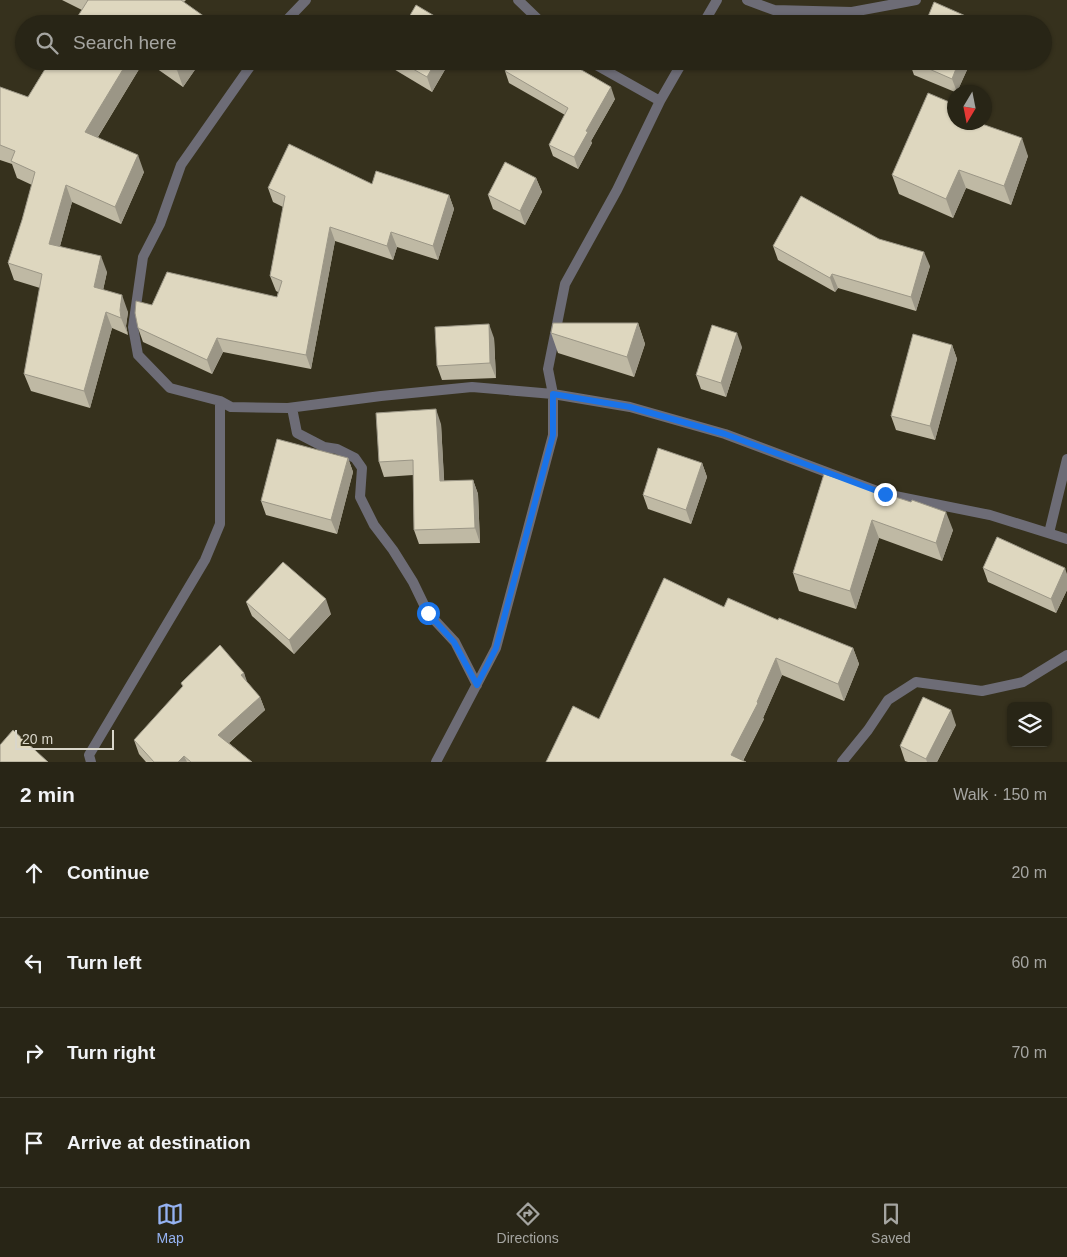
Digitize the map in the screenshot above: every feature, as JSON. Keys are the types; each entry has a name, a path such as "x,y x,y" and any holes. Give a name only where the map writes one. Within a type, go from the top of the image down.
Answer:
{"street":[{"path":"292,15 306,0"},
{"path":"518,0 534,15"},
{"path":"708,15 716,0"},
{"path":"747,0 774,10 852,12 916,0"},
{"path":"248,70 181,165 160,224 143,257 133,327 138,355 170,388 220,401 231,407 292,408 381,396 472,387 553,394 630,407 678,420 725,434 885,494 990,515 1067,539"},
{"path":"605,70 660,101"},
{"path":"436,762 496,648 553,435 553,394 548,369 565,284 617,190 660,101 678,70"},
{"path":"91,762 89,755 205,560 220,524 220,401"},
{"path":"292,408 297,432 324,447 337,450 354,458 362,468 360,497 374,526 393,550 413,582 428,613 454,642 477,685"},
{"path":"1049,533 1067,459"},
{"path":"842,762 868,730 888,700 916,682 982,691 1023,682 1067,655"}],"building":[{"path":"88,0 181,0 202,15 79,15"},
{"path":"934,2 963,15 929,15"},
{"path":"416,5 433,15 410,15"},
{"path":"44,70 123,70 85,132 138,155 115,207 66,185 49,244 101,256 94,287 122,295 121,318 106,312 84,391 24,374 42,274 8,263 35,172 11,161 15,151 0,145 0,87 28,97"},
{"path":"415,70 431,70 427,77"},
{"path":"582,70 611,87 586,131 588,132 574,157 549,145 568,108 505,71"},
{"path":"932,70 956,70 952,79"},
{"path":"928,93 947,101 947,130 992,130 992,128 1022,138 1004,186 959,170 946,199 892,175"},
{"path":"289,144 372,184 376,171 449,195 433,246 391,232 387,246 330,227 306,355 217,338 207,360 138,328 135,313 136,301 152,305 167,272 277,297 282,281 270,276 285,196 268,188"},
{"path":"505,162 536,178 520,211 488,195"},
{"path":"801,196 879,239 924,252 911,297 832,274 830,278 773,246"},
{"path":"553,323 638,323 627,357 551,333"},
{"path":"489,324 490,363 437,366 435,327"},
{"path":"712,325 737,333 721,383 696,375"},
{"path":"913,334 952,345 930,426 891,416"},
{"path":"436,409 440,481 473,480 475,528 414,530 413,460 379,462 376,413"},
{"path":"277,439 348,458 331,520 261,501"},
{"path":"658,448 702,463 686,510 643,495"},
{"path":"824,474 946,512 936,543 872,520 850,591 793,573"},
{"path":"997,537 1065,568 1051,599 983,568"},
{"path":"283,562 326,599 289,640 246,602"},
{"path":"664,578 724,607 728,598 778,620 779,618 853,648 838,684 776,658 758,703 731,755 746,762 546,762 573,706 599,719"},
{"path":"220,645 244,673 241,675 260,697 218,735 252,762 191,762 184,756 178,762 154,762 134,740 183,686 181,683"},
{"path":"923,697 951,710 926,759 900,746"},
{"path":"13,730 48,762 0,762 0,745"}],"route":[{"path":"428,613 454,642 477,685 496,648 553,435 553,394 630,407 725,434 885,494"}]}
